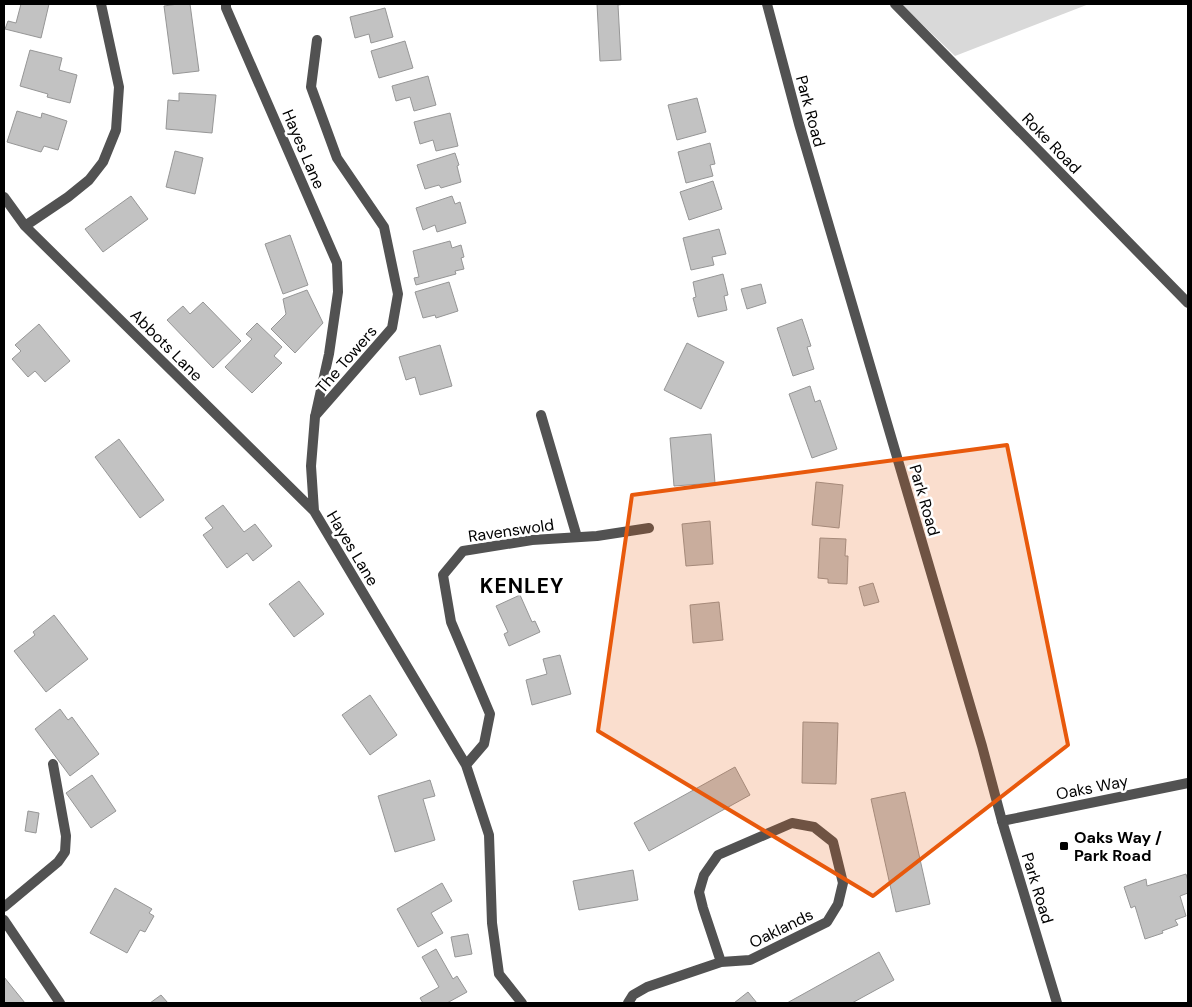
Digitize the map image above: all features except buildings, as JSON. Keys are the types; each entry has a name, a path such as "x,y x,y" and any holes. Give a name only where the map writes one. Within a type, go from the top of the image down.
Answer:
{"street":[{"path":"25,226 68,197 89,180 103,162 116,130 119,87 101,4"},
{"name":"Park Road","path":"767,4 799,124 982,746 1002,821 1057,1003"},
{"name":"Roke Road","path":"895,4 1188,303"},
{"name":"Hayes Lane","path":"228,5 337,263 338,292 329,354 315,416 311,466 314,511 466,765 489,835 492,923 499,974 522,1003"},
{"name":"The Towers","path":"315,416 392,328 398,294 384,227 337,158 311,87 316,40"},
{"name":"Abbots Lane","path":"4,197 25,226 314,511"},
{"path":"542,415 577,537"},
{"name":"Ravenswold","path":"466,765 484,744 490,714 451,622 443,575 462,551 532,540 597,536 649,528"},
{"path":"4,907 58,862 65,852 66,836 53,764"},
{"name":"Oaks Way","path":"1002,821 1188,783"},
{"name":"Oaklands","path":"628,1003 633,996 647,987 721,962 750,960 827,922 838,904 843,883 833,842 814,827 792,823 718,856 704,875 698,892 721,962"},
{"path":"4,920 60,1003"}],"highlighted area":[{"path":"1007,445 1068,745 873,896 598,731 632,495"}],"shaded area":[{"path":"901,4 1089,4 955,56"}],"place":[{"name":"Oaks Way / Park Road","path":"1064,846"}],"district":[{"name":"KENLEY","path":"522,586"}]}
